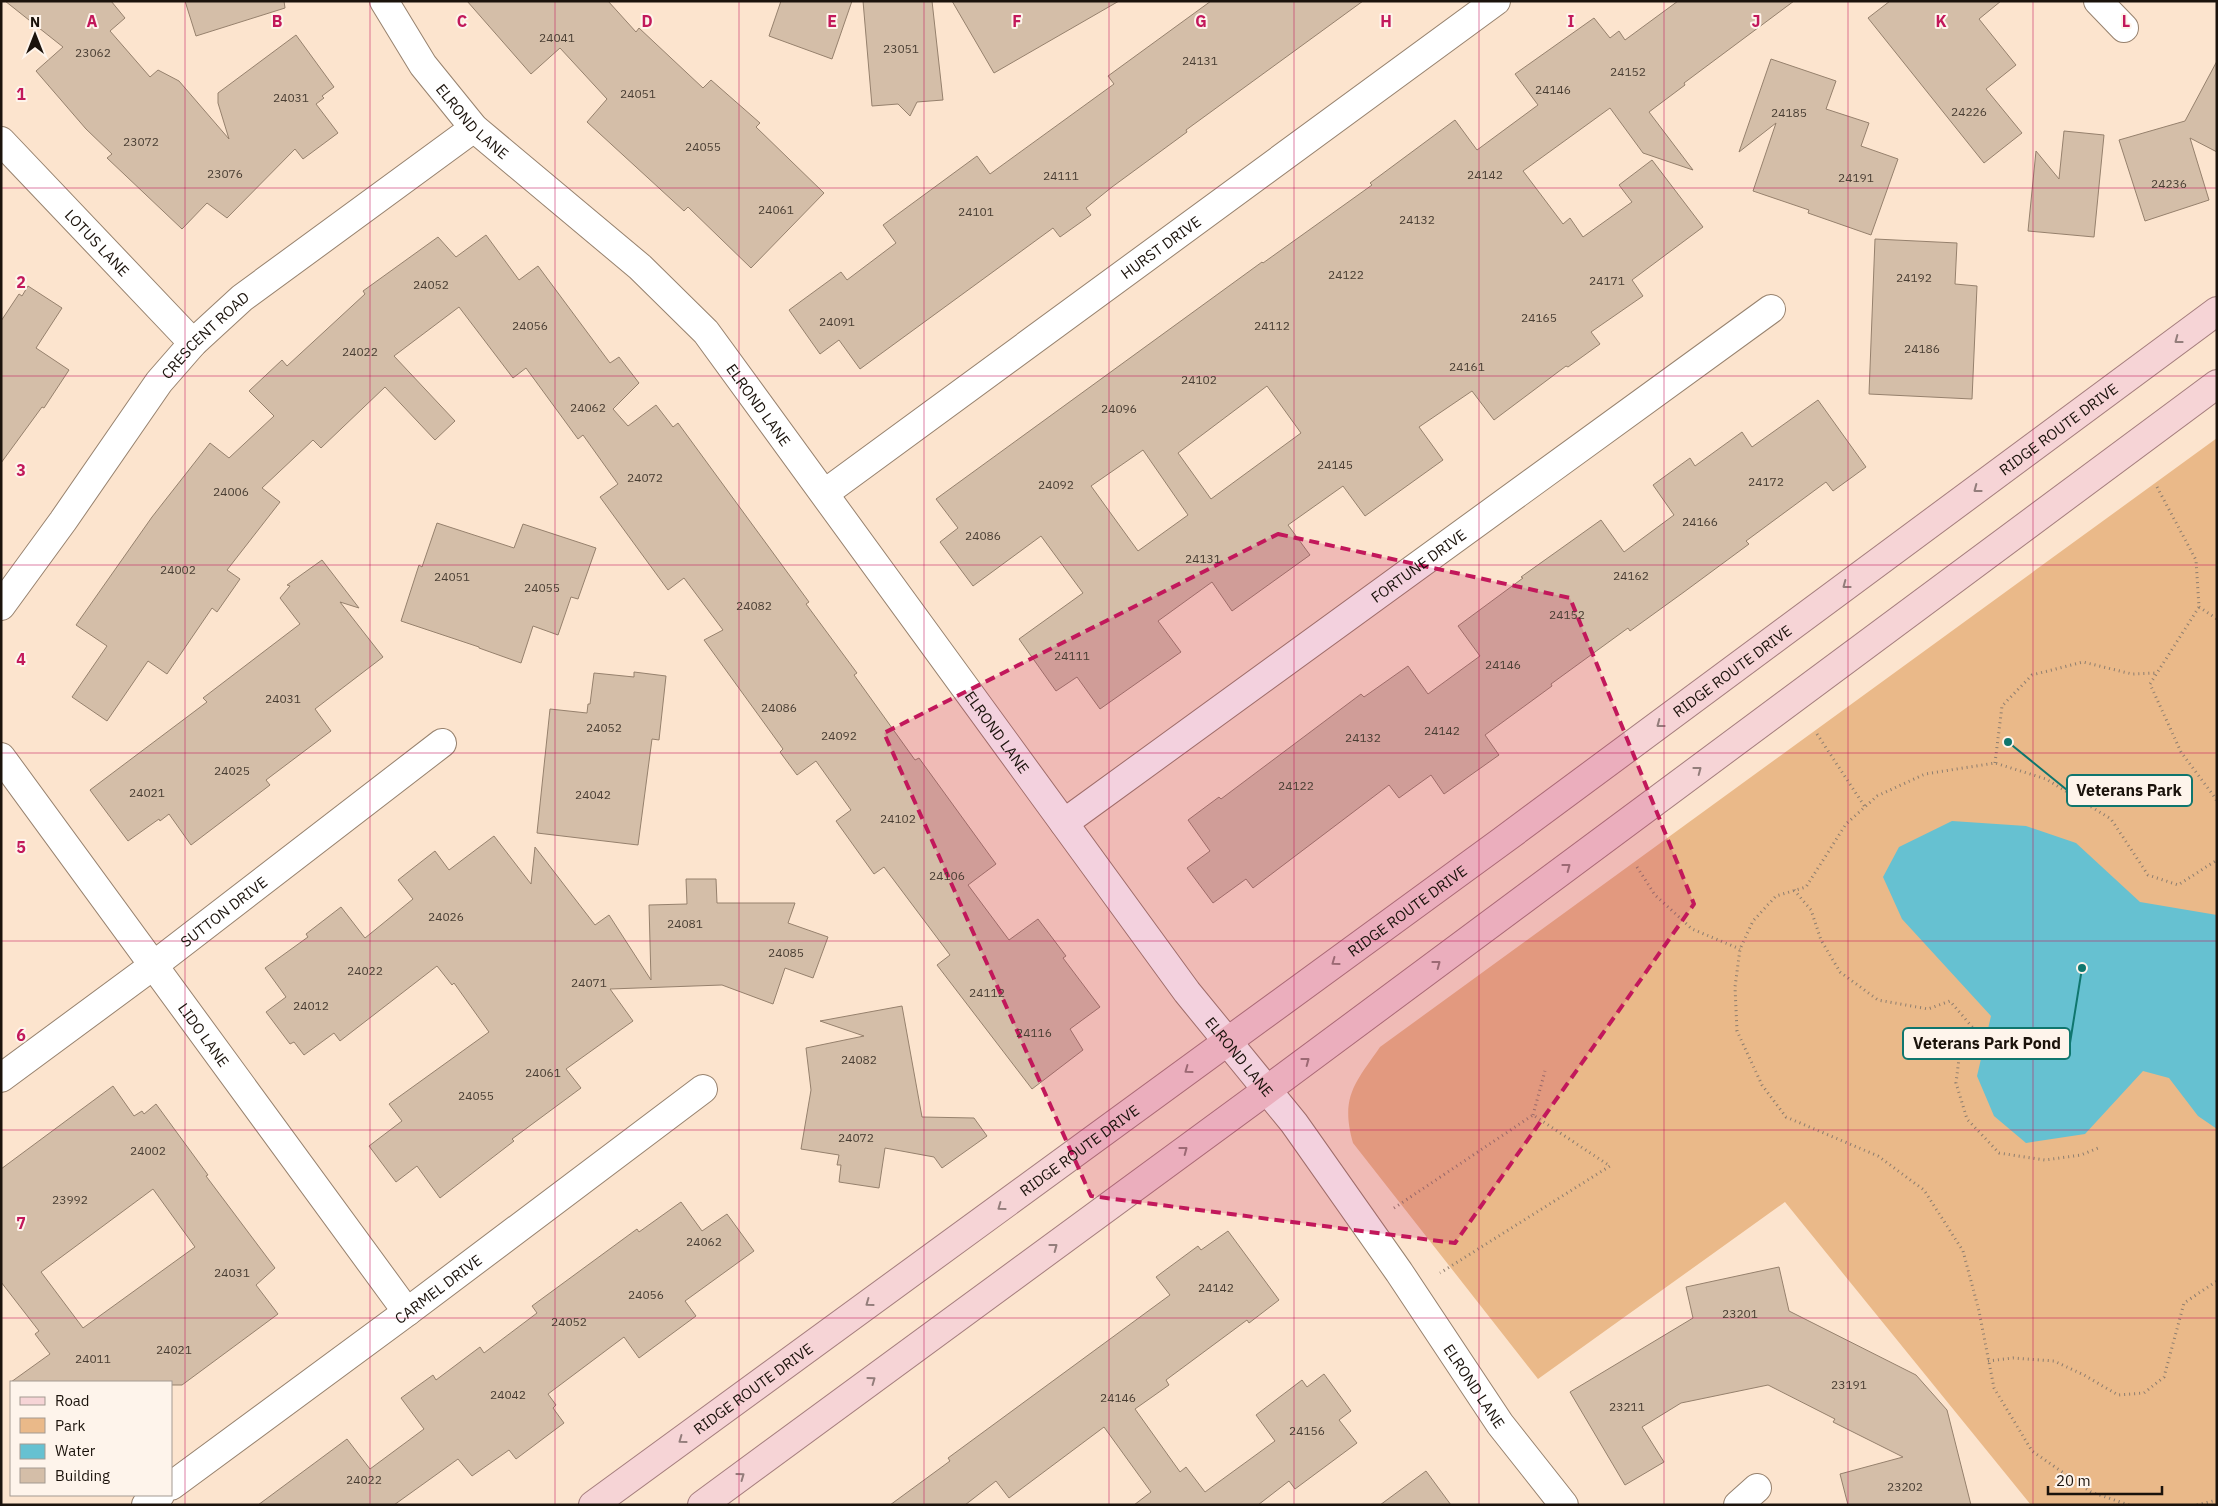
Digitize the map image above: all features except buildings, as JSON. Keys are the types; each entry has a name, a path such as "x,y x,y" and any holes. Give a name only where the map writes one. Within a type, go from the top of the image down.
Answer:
{"main road":[{"name":"RIDGE ROUTE DRIVE","path":"593,1505 1228,1041 2217,311"},
{"path":"702,1505 1267,1090 2217,384"}],"street":[{"name":"ELROND LANE","path":"384,1 423,65 474,128 640,267 706,332 1187,992 1294,1123 1399,1272 1500,1424 1564,1505"},
{"name":"HURST DRIVE","path":"825,493 1496,1"},
{"path":"2098,1 2124,28"},
{"name":"CRESCENT ROAD","path":"1,606 63,521 159,382 193,344 242,298 474,128"},
{"name":"LOTUS LANE","path":"1,141 193,344"},
{"name":"FORTUNE DRIVE","path":"1064,823 1771,309"},
{"name":"SUTTON DRIVE","path":"1,1078 154,965 442,743"},
{"name":"LIDO LANE","path":"1,757 407,1312"},
{"name":"CARMEL DRIVE","path":"172,1485 704,1089"},
{"path":"146,1505 159,1496"}],"path":[{"path":"2157,488 2196,560 2199,607 2150,684 2181,752 2217,803"},
{"path":"2199,607 2217,619"},
{"path":"1995,763 2002,706 2032,676 2083,662 2132,674 2158,673"},
{"path":"1818,734 1865,807"},
{"path":"2130,1505 2091,1492 2032,1451 1994,1388 1979,1311 1963,1251 1924,1190 1878,1156 1786,1117 1762,1085 1738,1031 1735,987 1740,949 1753,921 1776,896 1806,887 1846,824 1877,796 1925,774 1995,763 2046,779 2111,819 2148,875 2178,885 2217,860"},
{"path":"1637,867 1655,896 1692,930 1740,949"},
{"path":"1794,890 1811,910 1821,940 1840,972 1878,1000 1928,1009 1950,1001 1973,1028 1960,1050 1956,1083 1967,1119 1999,1153 2045,1160 2081,1154 2098,1148"},
{"path":"1394,1209 1533,1115 1545,1071"},
{"path":"1440,1273 1610,1166 1533,1115"},
{"path":"1988,1361 2013,1358 2054,1361 2084,1375 2118,1395 2144,1393 2164,1377 2184,1303 2217,1281"},
{"path":"2197,1505 2217,1500"}],"highlighted area":[{"path":"1278,534 1570,598 1694,904 1455,1243 1091,1196 884,733"}],"green space":[{"path":"2217,438 2217,1505 2031,1505 1785,1202 1538,1379 1353,1143 1348,1114 1352,1091 1380,1047"}],"water":[{"path":"1952,821 2026,826 2076,843 2140,902 2217,915 2217,1129 2198,1116 2169,1078 2143,1071 2085,1134 2026,1143 1994,1116 1977,1076 1991,1016 1902,919 1883,877 1899,847"}],"place":[{"name":"Veterans Park","path":"2008,742"},
{"name":"Veterans Park Pond","path":"2082,968"}]}
